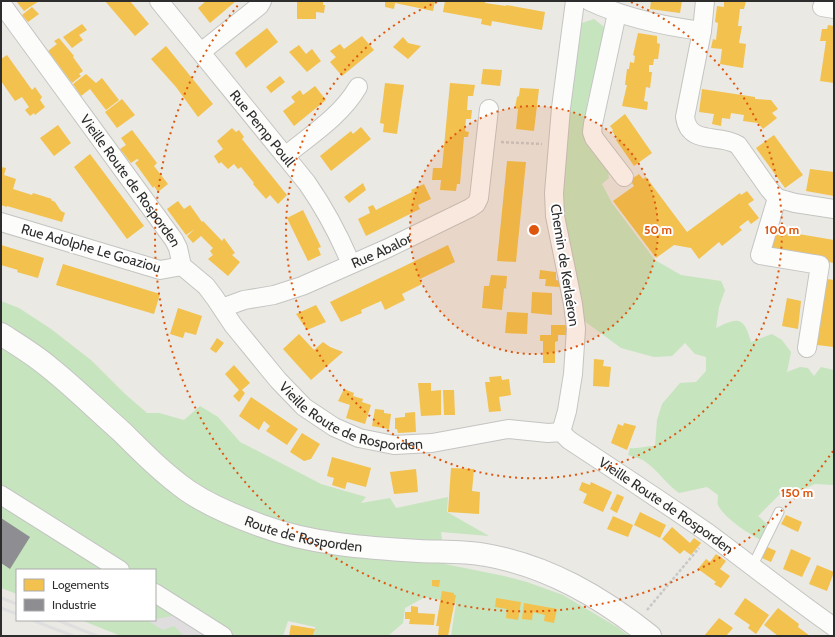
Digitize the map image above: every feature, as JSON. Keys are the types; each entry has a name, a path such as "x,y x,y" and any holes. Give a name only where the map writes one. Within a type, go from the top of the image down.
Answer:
{"main road":[{"name":"Route de Rosporden","path":"1,334 50,368 168,476 190,492 217,507 262,526 293,535 318,540 386,549 465,553 508,560 543,570 599,599 642,630"}],"street":[{"name":"Rue Pemp Poull","path":"159,1 307,183 327,212 351,264"},
{"path":"201,52 259,6 262,1"},
{"name":"Chemin de Kerlaéron","path":"561,432 567,411 573,374 576,329 573,304 555,216 554,193 557,146 575,1"},
{"path":"589,1 617,13 654,24 702,32"},
{"path":"705,1 702,32 685,117 689,130 696,135 733,141 738,145 777,198 795,203 834,209"},
{"name":"Vieille Route de Rosporden","path":"1,3 174,240 178,248 182,266 206,286 243,338 278,380 304,407 324,421 344,432 359,438 394,445 432,443 508,429 561,432 570,440 710,535 834,627"},
{"path":"617,13 592,132 594,138 624,177"},
{"path":"286,156 342,110 358,87"},
{"name":"Rue Abalor","path":"222,308 244,300 274,295 302,286 476,204 479,198 489,109"},
{"path":"777,198 760,255 820,265 807,348"},
{"name":"Rue Adolphe Le Goaziou","path":"1,222 160,270 182,266"},
{"path":"1,495 118,569"},
{"path":"156,594 223,636"}],"lane":[{"path":"752,567 779,512"}],"path":[{"path":"486,141 557,146"},
{"path":"642,630 710,535"}],"shaded area":[{"path":"156,604 209,636 123,636 86,621 156,621"}],"green space":[{"path":"594,19 608,30 588,99 584,130 608,170 609,178 602,184 612,203 655,260 681,275 721,281 725,290 719,307 716,328 730,322 739,321 746,327 751,342 772,334 782,340 791,352 787,372 800,367 808,368 814,376 821,367 834,370 834,485 815,484 797,492 780,494 758,516 767,524 761,540 731,520 718,505 718,495 707,487 679,493 648,464 641,459 628,455 630,448 655,446 657,420 662,404 680,383 696,382 706,371 706,357 695,354 685,343 672,356 654,357 621,348 580,318 560,207 571,74 582,23"},
{"path":"1,301 19,308 51,329 91,360 124,393 147,413 159,413 184,420 200,406 218,417 240,442 321,484 366,497 361,503 390,498 396,508 448,497 447,512 489,536 441,532 445,564 527,582 563,595 617,627 629,636 451,636 456,603 425,597 405,608 403,623 388,636 314,636 315,627 288,621 283,636 213,635 178,615 156,619 156,569 16,569 16,594 1,588"},
{"path":"84,621 148,621 163,630 174,626 184,636 121,636"}],"building: Logements":[{"path":"16,1 39,1 24,11"},
{"path":"105,1 130,1 149,24 135,36"},
{"path":"206,1 236,1 210,23 198,8"},
{"path":"297,1 323,1 323,5 325,5 324,13 316,12 316,19 297,19"},
{"path":"385,1 435,1 433,11 395,3 394,9 385,7"},
{"path":"445,1 485,1 485,3 545,12 542,30 492,21 491,26 481,24 482,19 443,12"},
{"path":"651,1 682,1 680,13 650,9"},
{"path":"724,1 746,1 744,9 740,9 738,26 742,26 739,43 746,44 743,68 720,64 722,49 711,48 713,39 716,40 718,23 715,22 717,6 724,7"},
{"path":"32,7 39,14 28,22 22,15"},
{"path":"82,24 87,30 79,35 83,40 72,48 63,37"},
{"path":"828,25 834,26 834,83 820,81 826,41 820,41 822,29 827,29"},
{"path":"267,28 278,42 246,68 235,53"},
{"path":"638,33 657,36 657,43 660,44 658,59 654,59 653,65 649,65 649,72 652,72 650,88 646,87 644,101 648,102 647,110 622,106 627,85 625,85 627,69 629,69 630,62 634,63 635,56 633,55"},
{"path":"362,36 374,50 342,76 330,62 336,57 330,51 340,44 344,49"},
{"path":"403,37 408,43 421,46 408,59 393,47"},
{"path":"59,38 74,56 73,57 83,71 79,74 81,76 72,83 48,51 57,44 54,41"},
{"path":"299,45 306,54 312,49 321,61 307,72 289,52"},
{"path":"166,46 213,104 198,117 176,87 151,59"},
{"path":"7,55 32,90 35,87 42,97 40,100 45,107 35,115 34,113 30,116 25,110 29,107 22,97 15,101 1,81 1,59"},
{"path":"483,69 502,70 500,86 481,84"},
{"path":"86,74 96,83 102,78 119,100 106,110 90,89 81,96 73,84"},
{"path":"280,76 285,82 271,93 266,87"},
{"path":"385,83 404,85 397,134 383,132 384,124 380,123"},
{"path":"450,83 475,85 473,96 468,96 467,110 472,110 471,119 466,119 465,131 469,132 468,137 464,137 460,184 457,184 456,191 440,190 441,180 432,180 433,168 442,168"},
{"path":"315,86 326,100 294,126 283,111 295,102 291,97 300,90 303,95"},
{"path":"520,88 539,89 534,131 516,129 518,109 515,108"},
{"path":"702,89 755,97 755,99 771,100 778,109 772,113 777,118 763,129 758,123 743,121 744,115 731,113 730,119 722,118 721,126 712,124 714,114 699,112"},
{"path":"122,99 135,115 117,128 105,112"},
{"path":"625,114 652,153 634,166 616,140 617,139 610,126"},
{"path":"58,125 71,143 54,156 40,138"},
{"path":"361,127 371,139 331,171 320,156 351,131 353,134"},
{"path":"232,128 236,132 239,130 244,137 242,139 287,195 278,204 270,195 266,199 241,167 238,169 234,164 228,169 221,162 219,164 214,156 223,149 217,141"},
{"path":"132,130 157,163 154,166 168,184 158,192 154,186 153,188 135,163 139,160 137,159 131,163 120,149 126,145 121,138"},
{"path":"774,135 803,175 785,188 756,148"},
{"path":"90,154 144,226 127,239 74,167"},
{"path":"507,161 526,162 516,262 497,261"},
{"path":"1,167 6,168 4,175 16,179 13,189 52,199 51,200 55,202 61,211 65,213 62,222 1,205"},
{"path":"810,169 834,172 834,196 806,191"},
{"path":"639,174 643,179 646,177 687,232 740,193 741,195 747,191 754,200 748,204 759,218 751,224 748,220 739,227 742,230 722,246 719,242 699,259 691,248 674,245 656,258 613,201 634,186 630,180"},
{"path":"363,183 366,190 349,203 344,197"},
{"path":"424,184 431,199 418,205 420,209 366,236 358,219 370,213 368,207 373,205 376,210 412,192 411,190"},
{"path":"178,201 184,209 190,205 202,222 203,221 222,241 224,238 235,253 232,255 240,262 228,276 208,259 213,255 210,251 213,248 201,236 193,243 187,236 195,229 186,235 167,209"},
{"path":"303,210 321,247 318,248 321,255 308,261 287,218"},
{"path":"775,230 834,240 834,263 771,253"},
{"path":"1,245 44,258 38,278 17,272 18,270 1,265"},
{"path":"448,245 455,262 420,279 422,284 402,294 405,300 385,310 381,301 361,310 362,313 341,322 330,302"},
{"path":"63,264 160,294 154,314 56,285"},
{"path":"540,270 556,272 556,280 560,281 559,287 545,286 546,279 539,279"},
{"path":"491,275 507,276 506,289 504,288 502,310 482,308 484,286 489,286"},
{"path":"827,279 834,280 834,347 817,345"},
{"path":"532,292 552,293 552,315 531,313"},
{"path":"787,298 801,301 798,329 782,326"},
{"path":"316,305 326,322 307,330 296,314"},
{"path":"178,308 202,316 196,335 185,332 183,338 170,334"},
{"path":"507,312 528,313 527,334 505,333"},
{"path":"551,325 568,325 568,335 558,335 558,341 555,342 555,363 543,363 543,341 540,341 540,335 551,335"},
{"path":"299,334 314,350 323,342 330,347 343,352 311,380 283,349"},
{"path":"217,338 224,343 216,353 210,349"},
{"path":"594,359 604,360 603,366 611,367 609,387 593,386"},
{"path":"234,365 250,383 242,390 245,393 239,402 233,396 239,390 225,374"},
{"path":"501,376 502,380 509,379 511,395 499,397 501,411 489,412 485,382 490,382 489,377"},
{"path":"418,383 431,383 431,391 441,390 441,415 421,416"},
{"path":"344,389 354,393 353,396 363,399 362,402 371,405 365,424 346,418 350,405 338,401"},
{"path":"443,390 454,390 455,415 444,415"},
{"path":"251,397 298,429 287,445 266,431 270,426 264,421 259,430 239,416"},
{"path":"375,409 384,410 384,413 391,414 389,429 372,426"},
{"path":"415,412 416,432 398,433 397,429 395,429 395,418 405,417 405,413"},
{"path":"624,423 636,426 627,450 611,443 618,424 623,426"},
{"path":"302,433 320,444 311,459 304,461 290,452"},
{"path":"332,457 371,468 366,487 347,482 345,489 332,485 334,478 327,476"},
{"path":"451,468 474,469 472,491 480,492 479,514 448,512"},
{"path":"416,469 418,492 394,494 390,472"},
{"path":"582,482 590,485 591,482 612,492 603,512 583,503 587,494 579,490"},
{"path":"617,494 624,497 617,513 610,509"},
{"path":"640,512 666,525 660,538 634,525"},
{"path":"786,515 802,522 798,532 781,524"},
{"path":"613,516 633,525 628,537 607,529"},
{"path":"672,527 690,543 694,538 701,543 691,555 684,550 680,554 662,539"},
{"path":"765,546 776,551 771,562 760,557"},
{"path":"791,549 811,558 802,577 783,569"},
{"path":"716,554 726,561 720,569 730,576 721,588 714,584 716,582 698,569 706,559 710,562"},
{"path":"817,565 834,572 827,591 809,584"},
{"path":"432,580 440,580 439,587 432,586"},
{"path":"442,591 454,593 454,595 456,595 448,636 438,636 439,626 436,626"},
{"path":"496,598 521,602 518,620 506,618 507,609 495,607"},
{"path":"745,598 769,615 756,634 748,628 750,625 734,614"},
{"path":"524,603 557,609 554,623 544,621 545,615 533,612 532,620 522,619"},
{"path":"411,606 418,607 418,613 435,614 434,625 409,624 410,619 405,619 405,612 411,612"},
{"path":"778,608 799,624 798,627 810,636 778,636 764,625"},
{"path":"719,618 733,628 726,636 704,636"},
{"path":"291,625 315,629 313,636 289,636"}],"building: Industrie":[{"path":"1,518 30,537 10,569 1,563"}],"railway":[{"path":"1,598 16,604"},
{"path":"1,608 16,614"},
{"path":"35,621 73,636"},
{"path":"60,621 97,636"}]}
